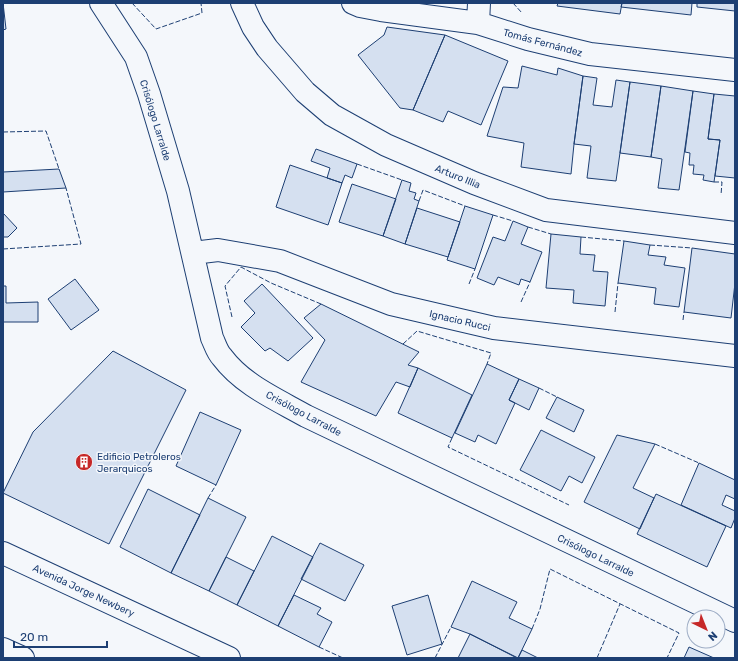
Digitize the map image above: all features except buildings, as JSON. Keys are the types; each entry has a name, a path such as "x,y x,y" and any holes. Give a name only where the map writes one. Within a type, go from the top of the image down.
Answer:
{"main road":[{"name":"Crisólogo Larralde","path":"101,3 136,57 149,94 178,191 189,244 193,253 212,338 221,356 240,377 306,416 735,621"},
{"name":"Arturo Illia","path":"242,3 253,27 267,48 305,92 332,115 386,145 474,183 546,210 735,233"},
{"name":"Tomás Fernández","path":"353,3 360,6 381,10 479,13 528,39 590,54 735,70"},
{"name":"Ignacio Rucci","path":"193,253 218,250 280,261 391,304 494,328 735,356"},
{"name":"Avenida Jorge Newbery","path":"3,553 229,658"},
{"path":"3,649 23,658"}],"fence":[{"path":"132,3 156,29 202,13 201,3"},
{"path":"513,3 522,13"},
{"path":"3,132 46,131 59,169"},
{"path":"357,164 402,180"},
{"path":"714,182 722,182 721,195"},
{"path":"3,249 81,244 66,188"},
{"path":"419,201 423,190 465,206"},
{"path":"493,215 513,221"},
{"path":"528,227 551,234"},
{"path":"581,237 624,241"},
{"path":"650,245 692,248"},
{"path":"232,317 225,286 241,267 271,283 321,304"},
{"path":"469,284 475,269"},
{"path":"521,302 530,282"},
{"path":"615,312 618,283"},
{"path":"683,320 684,312"},
{"path":"403,344 417,331 491,353 487,364"},
{"path":"539,388 557,397"},
{"path":"452,438 448,447 569,505"},
{"path":"655,444 699,463"},
{"path":"208,498 216,485"},
{"path":"532,629 540,609 550,569 679,633 667,658"},
{"path":"597,658 620,604"},
{"path":"435,658 451,627"},
{"path":"319,647 343,658"}],"place":[{"name":"Edificio Petroleros Jerarquicos","path":"84,462"}]}
